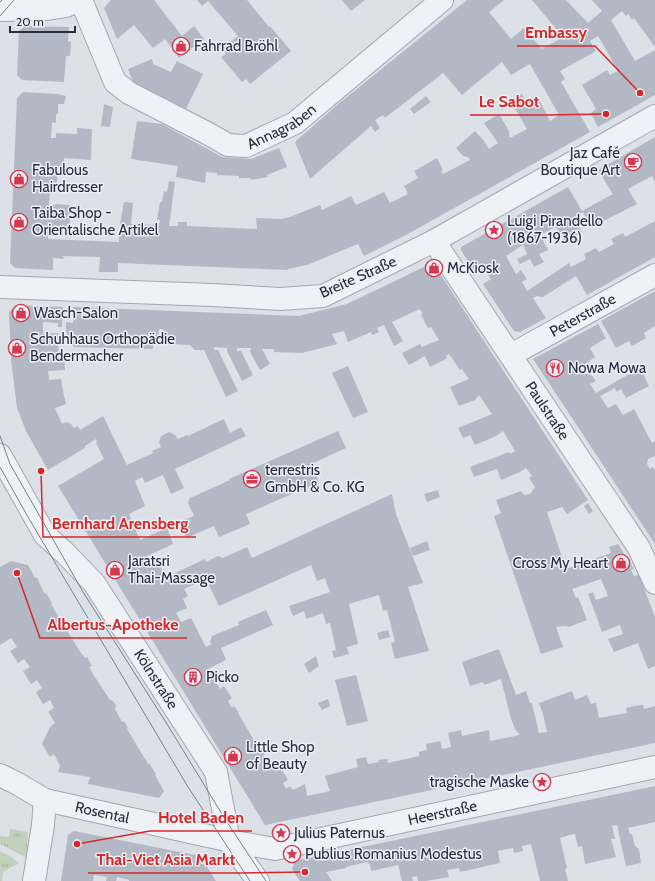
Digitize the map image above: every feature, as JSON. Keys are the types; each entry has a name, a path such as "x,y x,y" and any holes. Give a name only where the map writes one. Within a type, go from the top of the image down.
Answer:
{"street":[{"name":"Annagraben","path":"80,0 115,82 129,93 228,145 246,146 295,123 442,0"},
{"path":"0,10 47,9 66,6 80,0"},
{"name":"Breite Straße","path":"0,287 280,299 323,296 434,241 655,116"},
{"name":"Paulstraße","path":"434,241 639,548 655,583"},
{"name":"Peterstraße","path":"511,355 655,274"},
{"name":"Kölnstraße","path":"0,455 45,535 94,583 216,772 219,838 258,881"},
{"name":"Heerstraße","path":"219,838 275,849 655,767"},
{"name":"Rosental","path":"0,775 45,800 219,838"},
{"path":"34,881 43,825 45,800"}],"green space":[{"path":"10,829 28,832 27,858 0,844 0,836 9,837"},
{"path":"0,851 19,863 3,872 2,881 0,881"}],"building":[{"path":"111,0 154,0 182,36 194,26 204,39 179,58 165,39 153,48 134,25 117,39 104,8"},
{"path":"197,0 247,0 291,51 250,84 246,79 242,82 221,57 226,54 221,49 238,36 208,1 202,6"},
{"path":"342,0 365,0 351,11"},
{"path":"467,0 504,0 489,12 511,39 524,28 542,49 563,37 532,0 566,0 588,23 602,11 592,0 655,0 655,47 634,18 632,20 628,14 626,16 622,11 611,20 635,61 655,50 655,95 598,127 591,113 596,109 582,85 607,70 610,75 618,71 598,36 590,41 596,51 560,71 565,79 561,82 590,132 408,234 364,256 358,244 307,265 288,270 118,263 118,272 99,272 100,257 63,256 64,259 53,258 53,270 15,268 10,263 17,98 23,92 58,94 66,96 64,104 58,104 56,123 52,122 51,138 56,138 56,133 77,134 77,128 92,129 91,160 64,158 63,169 58,169 56,192 50,192 49,205 70,205 70,228 48,226 48,239 119,242 120,224 124,202 133,203 131,224 159,225 160,220 157,220 160,202 162,202 164,191 167,192 169,181 175,182 169,226 178,226 178,222 187,222 187,226 257,229 256,218 281,219 320,205 322,210 351,196 356,205 384,192 390,203 408,194 404,186 418,178 414,171 437,158 443,170 441,171 443,174 470,160 468,157 463,156 456,148 475,131 489,149 498,143 484,123 499,114 509,131 510,138 527,129 510,100 522,94 526,102 537,96 550,121 559,115 530,64 511,75 502,62 462,95 443,73 385,118 383,115 375,120 380,128 375,132 371,126 310,179 295,142 337,105"},
{"path":"25,26 69,27 68,41 71,42 70,56 66,56 64,82 22,80 17,75 19,31"},
{"path":"152,59 153,64 171,72 177,61 203,74 186,109 133,82 128,69"},
{"path":"426,96 431,102 414,114 410,109"},
{"path":"104,104 113,107 110,127 101,126"},
{"path":"137,121 162,124 222,157 251,159 279,148 287,167 267,175 268,177 251,180 250,178 239,178 239,176 217,175 217,173 206,172 205,183 176,177 178,166 131,159"},
{"path":"655,137 655,182 652,176 628,189 637,204 592,227 583,212 574,217 582,232 564,241 556,227 538,236 542,239 548,250 539,254 544,262 534,267 530,259 520,264 517,259 527,254 523,245 506,256 516,274 521,270 527,279 522,282 527,291 569,263 571,267 586,259 584,254 596,248 599,252 614,244 611,239 623,233 625,237 655,221 655,257 587,295 576,276 543,297 537,296 533,298 546,318 520,332 514,331 483,284 491,279 484,268 475,273 461,250 461,247 568,187 582,211 613,194 598,170"},
{"path":"428,265 435,266 588,500 567,514 562,507 547,512 566,569 611,553 609,547 618,544 634,569 631,570 634,576 639,575 655,617 655,666 648,669 638,643 614,652 608,639 623,634 620,625 602,632 588,594 593,592 596,600 608,596 601,579 572,589 576,598 578,597 587,620 569,627 556,627 563,647 541,654 494,516 501,513 496,500 521,491 524,495 530,494 535,487 529,478 532,476 526,468 501,480 497,469 474,477 470,467 515,451 503,431 496,436 475,445 470,435 463,438 458,428 492,414 479,395 475,400 459,406 450,387 469,379 462,369 460,370 449,354 446,356 447,358 430,367 425,356 409,365 402,353 420,344 422,347 439,340 431,327 428,328 421,315 423,314 420,309 392,322 403,341 394,346 384,325 377,328 379,332 372,335 371,332 348,342 344,331 332,334 337,344 302,353 274,352 274,349 262,349 270,364 260,370 250,352 251,348 237,348 237,351 241,351 253,375 242,381 227,351 227,348 214,347 214,350 218,350 238,391 226,397 204,350 195,350 190,345 170,344 163,329 159,329 158,344 153,344 153,349 73,347 73,338 68,337 66,331 66,322 73,323 73,307 299,316 347,304"},
{"path":"655,291 655,326 644,333 646,338 632,346 629,341 616,348 601,321"},
{"path":"16,305 63,307 62,327 58,327 58,323 43,322 43,334 58,333 59,357 64,357 65,370 48,371 49,380 61,379 66,404 55,408 62,424 66,422 71,424 74,428 78,426 80,430 103,416 127,465 153,453 152,451 161,447 159,442 161,436 169,432 175,435 178,439 187,435 188,436 224,419 230,433 241,427 246,436 175,469 184,488 171,494 163,475 145,483 142,477 135,481 145,506 129,514 140,540 167,528 173,544 147,556 152,567 159,564 164,574 169,576 205,559 206,562 218,556 223,558 247,547 252,558 392,494 396,514 423,583 408,587 429,651 395,659 391,643 395,642 387,610 383,611 379,595 349,604 358,644 347,647 349,654 334,658 332,651 336,650 330,623 326,624 323,613 306,619 304,611 293,616 289,606 330,592 325,578 317,581 311,565 219,606 206,579 184,589 188,596 183,599 187,608 176,613 181,622 191,618 206,647 212,644 210,642 212,636 239,625 238,622 266,610 273,625 221,648 226,660 208,669 220,689 224,686 232,698 228,701 232,708 234,706 239,713 255,742 257,741 265,754 263,755 272,769 279,765 288,780 283,783 286,789 290,786 293,790 305,784 307,796 330,791 325,776 358,767 356,759 366,757 368,764 379,762 378,760 387,759 388,763 419,756 419,752 427,750 426,744 440,741 442,749 451,747 448,733 461,730 462,736 489,730 490,741 520,735 515,729 511,719 501,679 484,685 483,682 470,686 462,662 499,649 516,695 526,691 530,703 532,703 539,733 547,732 539,703 572,691 575,700 587,695 591,704 596,703 599,718 627,713 626,708 634,706 643,705 644,709 655,706 655,743 265,825 58,486 104,459 96,443 96,439 85,446 85,448 48,470 26,431 17,408 11,360 9,312"},
{"path":"598,324 606,338 590,348 595,357 579,368 584,375 589,372 596,381 590,384 596,393 640,368 649,386 626,398 621,389 616,392 615,388 600,396 608,408 616,404 623,415 634,409 652,443 655,441 655,456 648,459 647,464 650,469 653,467 655,470 655,544 533,359"},
{"path":"348,366 368,412 353,418 332,373"},
{"path":"338,431 346,448 311,464 319,482 246,514 250,524 219,537 214,526 186,538 179,522 194,516 188,503 190,498 230,480 229,479"},
{"path":"438,490 440,497 427,502 424,494"},
{"path":"588,503 593,511 589,514 584,506"},
{"path":"427,541 430,550 413,556 410,548"},
{"path":"11,561 28,565 35,578 37,577 43,591 45,594 46,593 55,611 81,653 85,658 87,657 92,666 89,667 93,674 110,700 116,705 115,709 122,722 124,721 128,728 127,729 148,764 149,763 156,774 155,775 164,791 159,798 88,784 90,777 58,772 60,766 54,754 50,757 42,744 50,727 55,723 48,712 54,708 50,700 43,704 36,692 42,688 37,680 31,684 23,671 30,667 24,659 18,663 10,651 17,647 11,638 0,645 0,567"},
{"path":"388,630 390,637 379,640 377,633"},
{"path":"316,656 319,666 309,673 304,664"},
{"path":"356,675 368,721 347,726 335,680"},
{"path":"328,699 330,706 322,710 318,703"},
{"path":"655,786 655,822 628,828 630,834 632,834 635,846 639,849 641,863 626,866 617,825 612,826 615,839 611,839 616,857 585,864 582,846 578,847 575,834 569,835 560,838 567,868 565,869 568,881 540,881 531,844 522,846 523,851 514,853 513,848 498,851 500,863 460,872 459,868 447,870 449,877 426,881 418,881 417,876 412,877 413,881 402,881 398,865 371,871 370,865 367,862 326,872 332,881 300,881 292,869 295,861"},
{"path":"74,831 200,856 216,881 129,881 117,877 116,881 106,881 107,877 94,875 93,881 61,881 68,835"}],"tram line":[{"path":"0,16 14,0"},
{"path":"0,436 10,464 83,592 167,724 225,819 266,881"},
{"path":"0,467 188,787 250,881"}],"place":[{"name":"Fahrrad Bröhl","path":"181,46"},
{"name":"Embassy","path":"640,93"},
{"name":"Le Sabot","path":"606,114"},
{"name":"Jaz Café Boutique Art","path":"633,162"},
{"name":"Fabulous Hairdresser","path":"19,179"},
{"name":"Taiba Shop - Orientalische Artikel","path":"19,222"},
{"name":"Luigi Pirandello (1867-1936)","path":"494,230"},
{"name":"McKiosk","path":"434,268"},
{"name":"Wasch-Salon","path":"21,313"},
{"name":"Schuhhaus Orthopädie Bendermacher","path":"17,348"},
{"name":"Nowa Mowa","path":"555,368"},
{"name":"Bernhard Arensberg","path":"41,471"},
{"name":"terrestris GmbH & Co. KG","path":"252,479"},
{"name":"Cross My Heart","path":"621,563"},
{"name":"Jaratsri Thai-Massage","path":"115,570"},
{"name":"Albertus-Apotheke","path":"17,573"},
{"name":"Picko","path":"193,677"},
{"name":"Little Shop of Beauty","path":"233,756"},
{"name":"tragische Maske","path":"542,782"},
{"name":"Julius Paternus","path":"281,833"},
{"name":"Hotel Baden","path":"77,844"},
{"name":"Publius Romanius Modestus","path":"292,854"},
{"name":"Thai-Viet Asia Markt","path":"305,872"}]}
